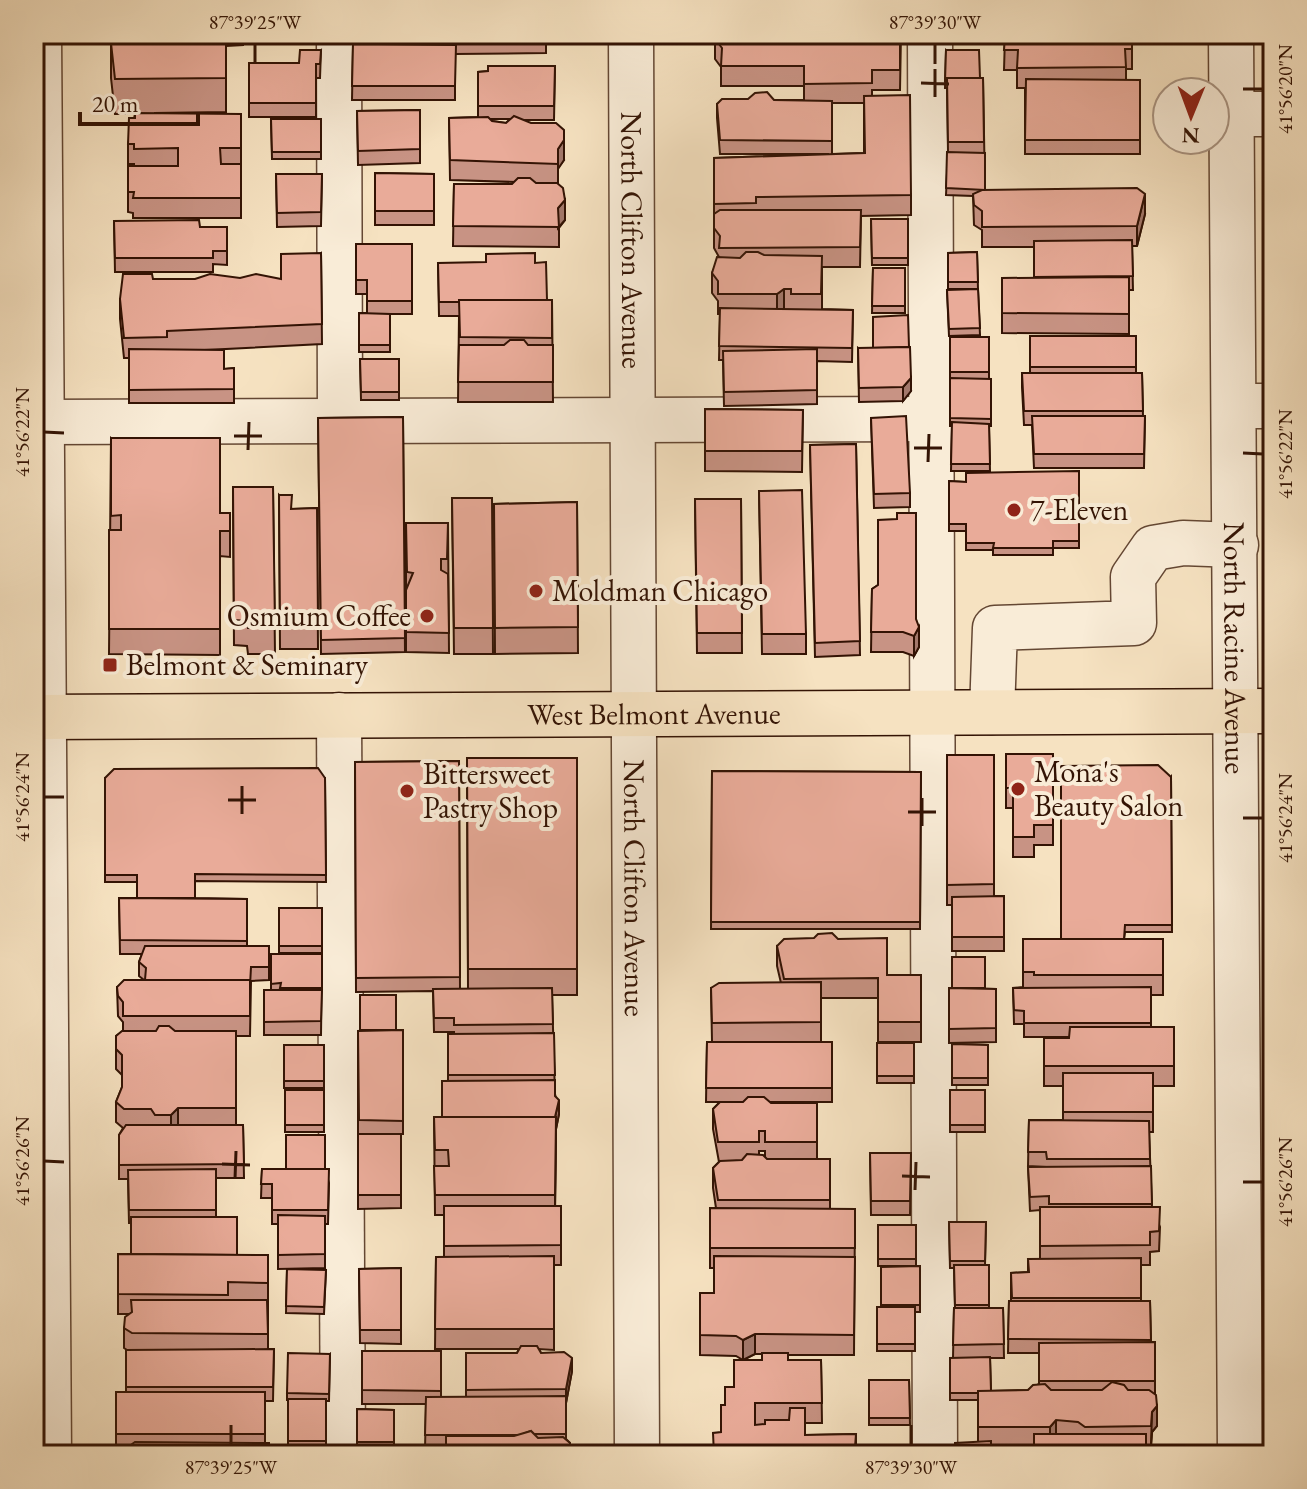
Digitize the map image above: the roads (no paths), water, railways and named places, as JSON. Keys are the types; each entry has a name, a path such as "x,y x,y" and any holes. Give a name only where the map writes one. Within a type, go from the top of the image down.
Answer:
{"main road":[{"name":"West Belmont Avenue","path":"40,717 1255,711"}],"street":[{"path":"39,34 40,717 49,1455"},
{"path":"339,34 340,419"},
{"name":"North Clifton Avenue","path":"631,34 637,1455"},
{"path":"930,34 935,1455"},
{"name":"North Racine Avenue","path":"1231,34 1253,114 1254,406 1236,545 1255,711 1256,1300 1240,1455"},
{"path":"40,433 340,419 932,419"},
{"path":"992,712 995,628 1134,623 1133,577 1153,548 1183,543 1236,545"},
{"path":"339,715 343,1455"}],"place":[{"name":"7-Eleven","path":"1014,510"},
{"name":"Moldman Chicago","path":"536,591"},
{"name":"Osmium Coffee","path":"427,616"},
{"name":"Belmont & Seminary","path":"110,665"},
{"name":"Mona's Beauty Salon","path":"1018,789"},
{"name":"Bittersweet Pastry Shop","path":"407,791"}]}
